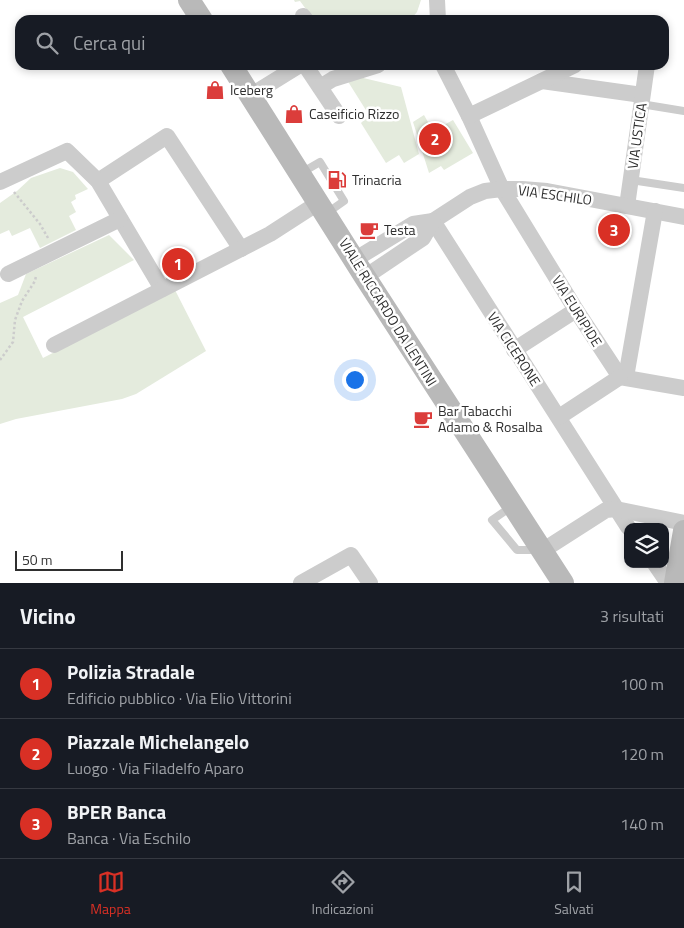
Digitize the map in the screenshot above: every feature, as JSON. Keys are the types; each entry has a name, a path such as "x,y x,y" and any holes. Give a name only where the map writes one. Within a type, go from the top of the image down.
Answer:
{"main road":[{"path":"189,0 199,15"},
{"name":"VIALE RICCARDO DA LENTINI","path":"234,70 359,268 563,583"},
{"path":"675,583 684,532"}],"street":[{"path":"437,0 438,15"},
{"path":"250,96 292,70"},
{"path":"308,70 339,116"},
{"path":"320,87 333,79 362,70"},
{"name":"VIA EURIPIDE","path":"447,70 476,112 502,189 576,310 623,377"},
{"path":"476,112 565,70"},
{"name":"VIA USTICA","path":"627,206 646,70"},
{"path":"542,81 642,100"},
{"path":"98,181 167,136 241,249"},
{"path":"2,181 67,151 98,181 162,289"},
{"name":"VIA ESCHILO","path":"433,221 470,197 485,191 522,188 684,217"},
{"path":"54,345 322,208"},
{"path":"623,377 655,211"},
{"path":"8,274 120,219"},
{"path":"359,268 423,238 433,221"},
{"name":"VIA CICERONE","path":"433,221 625,523"},
{"path":"514,350 576,310"},
{"path":"559,417 623,377 684,388"},
{"path":"542,551 606,510 616,509 684,524"},
{"path":"301,583 351,555 370,583"},
{"path":"659,568 675,583"}],"lane":[{"path":"642,100 684,111"},
{"path":"631,180 684,188"}],"path":[{"path":"2,181 40,224 54,252"},
{"path":"0,360 13,342 15,320 22,301 35,281 39,259"}],"shaded area":[{"path":"294,0 421,0 414,15 310,15 300,1 295,2"},
{"path":"355,76 401,87 419,154 404,163 399,155 386,163 361,123 369,115 347,80"},
{"path":"424,115 433,131 453,120 473,153 444,170 441,166 429,173 413,122"},
{"path":"60,168 73,172 88,189 75,195 76,199 71,202 76,212 69,216 76,230 40,248 30,228 12,236 9,230 0,234 0,203 31,178"},
{"path":"109,235 134,260 23,317 43,358 175,290 206,351 136,394 122,399 16,419 0,424 0,303 18,295 26,274"}],"place":[{"name":"Iceberg","path":"215,90"},
{"name":"Caseificio Rizzo","path":"294,114"},
{"name":"Piazzale Michelangelo","path":"435,139"},
{"name":"Trinacria","path":"337,180"},
{"name":"Testa","path":"369,230"},
{"name":"BPER Banca","path":"614,230"},
{"name":"Polizia Stradale","path":"178,264"},
{"name":"Bar Tabacchi Adamo & Rosalba","path":"423,419"}]}
